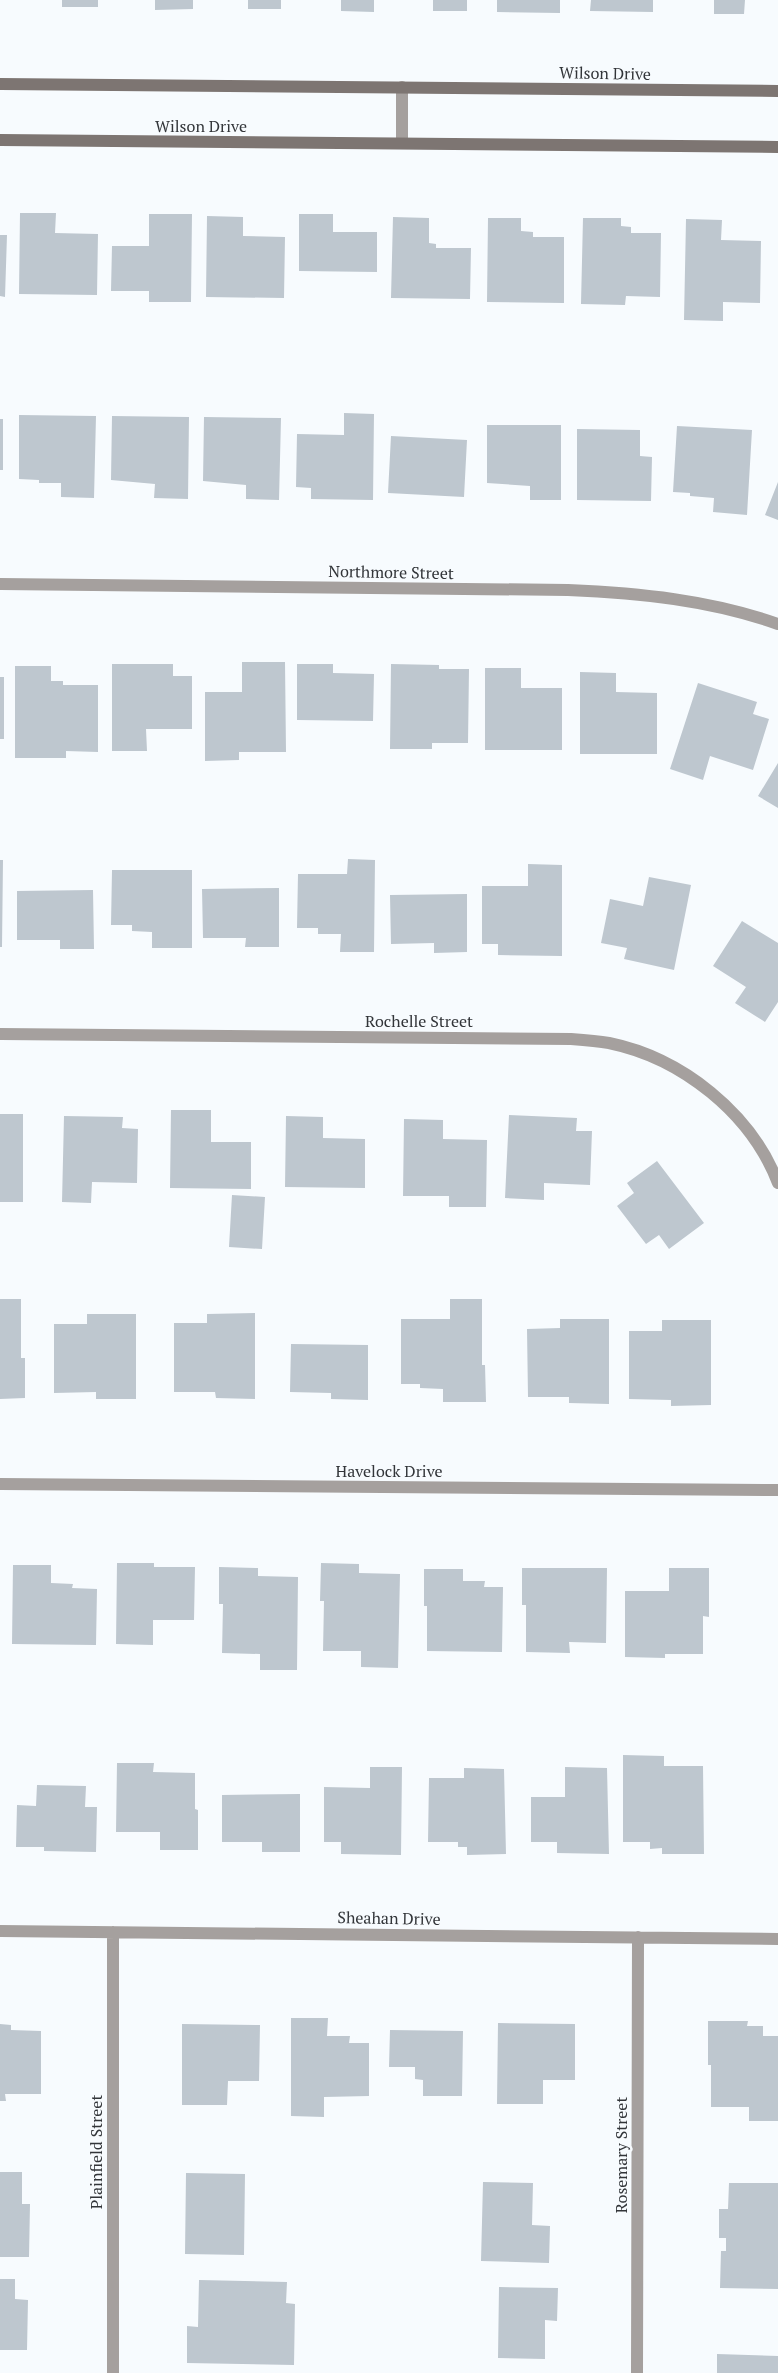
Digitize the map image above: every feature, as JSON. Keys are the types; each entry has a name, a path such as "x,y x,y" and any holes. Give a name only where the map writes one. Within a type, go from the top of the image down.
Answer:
{"street":[{"name":"Wilson Drive","path":"0,84 778,91"},
{"path":"402,87 402,143"},
{"name":"Wilson Drive","path":"0,140 778,147"},
{"name":"Northmore Street","path":"0,584 620,592 671,598 721,608 778,624"},
{"name":"Rochelle Street","path":"0,1034 571,1039 609,1043 646,1054 672,1066 696,1082 737,1115 762,1149 778,1183"},
{"name":"Havelock Drive","path":"0,1484 778,1490"},
{"name":"Sheahan Drive","path":"0,1931 778,1939"},
{"name":"Plainfield Street","path":"113,1932 113,2373"},
{"name":"Rosemary Street","path":"637,2373 638,1937"}],"building":[{"path":"62,0 98,0 98,7 62,7"},
{"path":"155,0 193,0 193,9 155,10"},
{"path":"248,0 281,0 281,9 248,9"},
{"path":"341,0 374,0 374,12 341,11"},
{"path":"433,0 467,0 467,11 433,11"},
{"path":"497,0 560,0 560,13 497,12"},
{"path":"591,0 653,0 653,12 590,11"},
{"path":"714,0 745,0 744,14 714,14"},
{"path":"20,213 56,213 55,233 98,234 97,295 19,294"},
{"path":"149,214 192,214 191,302 149,302 149,291 111,291 112,246 149,246"},
{"path":"299,214 333,214 333,232 377,232 377,272 299,271"},
{"path":"207,216 243,217 243,236 285,237 284,298 206,297"},
{"path":"393,217 429,218 429,243 436,244 436,248 471,248 470,299 391,298"},
{"path":"488,218 521,218 521,231 533,232 533,237 564,237 564,303 487,302"},
{"path":"583,218 621,218 621,226 631,227 631,233 661,233 660,297 626,296 625,305 581,304"},
{"path":"686,219 722,220 721,240 761,241 760,303 723,302 723,321 684,320"},
{"path":"0,235 7,235 5,297 0,296"},
{"path":"344,413 374,414 373,500 311,499 311,488 296,487 297,434 344,435"},
{"path":"19,415 96,416 94,498 61,497 61,483 39,483 39,480 19,479"},
{"path":"112,416 189,417 188,499 154,498 155,484 111,480"},
{"path":"204,417 281,418 279,500 246,499 246,485 203,481"},
{"path":"0,419 3,419 3,470 0,470"},
{"path":"487,425 561,425 561,500 530,500 530,486 487,483"},
{"path":"677,426 752,430 747,515 713,512 714,498 673,492"},
{"path":"577,429 640,430 640,456 652,457 651,501 577,500"},
{"path":"391,436 467,440 464,497 388,493"},
{"path":"778,482 778,520 765,515"},
{"path":"242,662 285,662 286,752 239,752 239,760 205,761 205,692 242,692"},
{"path":"112,664 173,664 173,676 192,676 192,729 146,729 147,751 112,751"},
{"path":"297,664 333,664 333,673 374,674 373,721 297,720"},
{"path":"391,664 439,665 439,669 469,669 468,743 432,743 432,749 390,749"},
{"path":"15,666 51,666 51,681 63,681 63,685 98,685 98,752 66,751 66,758 15,758"},
{"path":"485,668 521,668 521,688 562,688 562,750 485,750"},
{"path":"580,672 616,673 616,692 657,693 657,754 580,754"},
{"path":"0,677 4,677 4,739 0,739"},
{"path":"698,683 757,702 753,714 769,719 753,770 710,756 703,780 670,769"},
{"path":"778,763 778,808 758,796"},
{"path":"348,859 375,860 374,952 340,952 341,934 318,934 318,928 297,928 298,874 347,874"},
{"path":"0,860 3,860 2,947 0,947"},
{"path":"528,864 562,865 562,956 498,955 498,944 482,944 482,886 528,886"},
{"path":"112,870 192,870 192,948 152,948 152,932 132,931 132,925 111,925"},
{"path":"649,877 691,885 674,970 624,959 627,948 601,943 610,899 643,906"},
{"path":"279,888 279,947 245,947 246,938 203,938 202,889"},
{"path":"93,890 94,949 60,949 60,940 17,940 17,891"},
{"path":"467,894 467,952 434,953 434,943 391,944 390,895"},
{"path":"742,921 778,943 778,1002 765,1022 735,1003 746,987 713,966"},
{"path":"171,1110 211,1110 211,1142 251,1142 251,1189 170,1188"},
{"path":"0,1114 23,1114 23,1202 0,1202"},
{"path":"509,1115 577,1118 576,1131 592,1131 590,1185 544,1183 544,1200 505,1198"},
{"path":"64,1116 123,1117 122,1128 138,1129 137,1183 92,1182 91,1203 62,1202"},
{"path":"286,1116 323,1117 323,1138 365,1139 365,1188 285,1187"},
{"path":"404,1119 443,1120 443,1139 487,1140 486,1207 449,1207 449,1196 403,1196"},
{"path":"657,1161 704,1223 669,1249 659,1235 646,1244 617,1206 634,1193 627,1183"},
{"path":"232,1195 265,1197 262,1249 229,1247"},
{"path":"0,1299 21,1299 21,1358 25,1358 25,1398 0,1399"},
{"path":"450,1299 482,1299 482,1365 485,1365 486,1402 443,1402 443,1389 420,1388 420,1384 401,1384 401,1319 450,1319"},
{"path":"255,1313 255,1399 216,1398 215,1392 174,1392 174,1323 207,1323 207,1314"},
{"path":"87,1314 136,1314 136,1399 96,1399 96,1392 54,1393 54,1324 87,1324"},
{"path":"560,1319 609,1319 609,1404 569,1403 569,1397 528,1397 527,1329 560,1328"},
{"path":"662,1320 711,1320 711,1405 671,1406 671,1400 629,1399 629,1331 662,1331"},
{"path":"291,1344 368,1345 368,1400 331,1399 331,1393 290,1392"},
{"path":"117,1563 154,1563 154,1567 195,1567 194,1620 153,1620 153,1645 116,1644"},
{"path":"321,1563 359,1564 359,1573 400,1574 398,1668 361,1667 361,1651 323,1651 324,1601 320,1601"},
{"path":"13,1565 51,1565 51,1583 73,1584 72,1588 97,1589 96,1645 12,1644"},
{"path":"219,1567 258,1568 258,1576 298,1577 297,1670 260,1670 260,1654 222,1653 223,1604 219,1604"},
{"path":"522,1568 607,1568 606,1643 569,1642 570,1653 526,1652 526,1605 522,1605"},
{"path":"669,1568 709,1568 709,1617 703,1616 703,1654 665,1654 665,1658 625,1657 625,1591 669,1591"},
{"path":"424,1569 463,1569 463,1581 485,1581 484,1587 503,1587 502,1652 427,1651 427,1606 424,1606"},
{"path":"623,1755 664,1756 664,1766 703,1766 704,1854 662,1854 662,1848 650,1849 650,1842 623,1842"},
{"path":"117,1763 154,1763 153,1772 195,1773 195,1809 198,1810 198,1850 160,1850 160,1832 116,1832"},
{"path":"370,1767 402,1767 401,1855 341,1854 341,1842 324,1842 324,1787 370,1788"},
{"path":"565,1767 607,1768 609,1854 557,1853 557,1842 531,1842 531,1797 565,1797"},
{"path":"464,1768 504,1769 506,1854 467,1855 467,1847 458,1847 458,1842 428,1842 429,1778 464,1778"},
{"path":"37,1785 86,1786 85,1807 97,1807 96,1852 44,1851 44,1847 16,1847 17,1805 36,1806"},
{"path":"300,1794 300,1852 262,1852 262,1842 222,1842 222,1795"},
{"path":"291,2018 328,2018 327,2036 350,2036 349,2043 369,2043 369,2096 324,2097 324,2117 291,2116"},
{"path":"708,2021 748,2021 747,2026 763,2026 763,2036 778,2036 778,2121 749,2121 749,2107 711,2107 711,2065 708,2065"},
{"path":"498,2023 575,2024 575,2080 543,2080 543,2104 497,2104"},
{"path":"0,2024 11,2025 11,2030 41,2031 41,2094 5,2094 6,2101 0,2101"},
{"path":"182,2024 260,2025 259,2081 228,2081 227,2105 182,2105"},
{"path":"390,2030 463,2031 462,2096 423,2096 423,2080 415,2079 415,2067 389,2067"},
{"path":"0,2172 22,2172 22,2204 30,2204 29,2257 0,2257"},
{"path":"186,2173 245,2174 244,2255 185,2254"},
{"path":"483,2182 533,2183 532,2225 550,2226 549,2263 481,2261"},
{"path":"729,2183 778,2183 778,2289 720,2288 721,2251 726,2251 726,2238 719,2238 719,2209 728,2209"},
{"path":"0,2279 15,2279 15,2299 28,2300 27,2350 0,2350"},
{"path":"199,2280 287,2282 286,2303 295,2304 294,2365 187,2363 187,2326 198,2327"},
{"path":"499,2287 558,2288 557,2321 545,2320 545,2359 498,2358"},
{"path":"717,2354 778,2356 778,2373 717,2373"}]}
